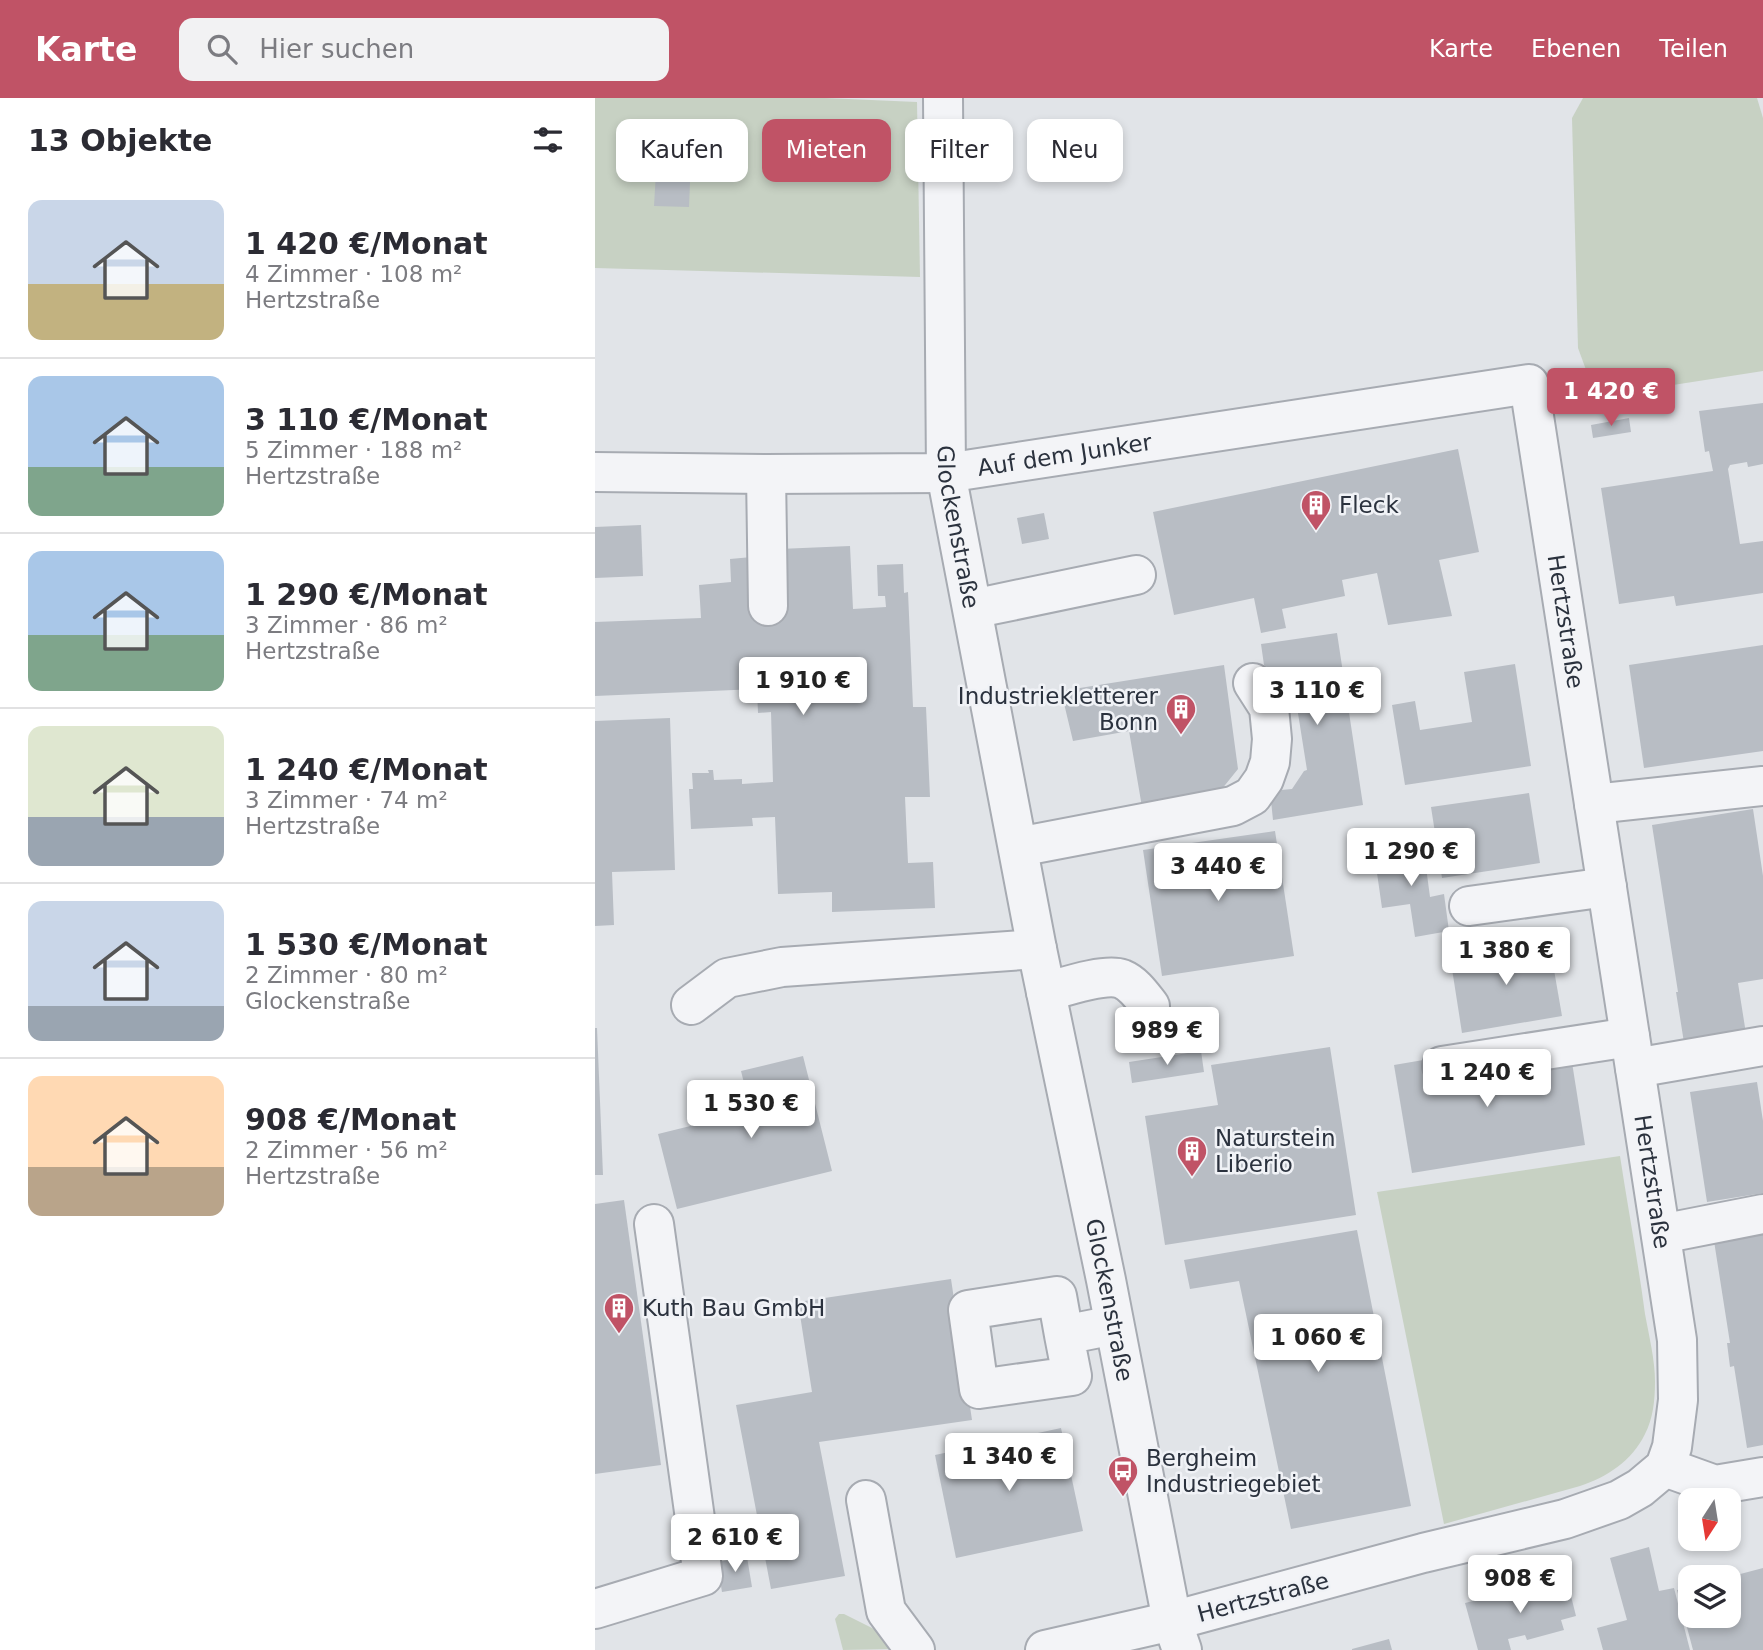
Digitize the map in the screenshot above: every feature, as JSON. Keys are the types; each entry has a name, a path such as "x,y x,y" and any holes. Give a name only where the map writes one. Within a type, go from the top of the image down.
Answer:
{"street":[{"name":"Glockenstraße","path":"943,98 946,473 1037,949 1177,1636"},
{"name":"Auf dem Junker","path":"595,472 946,473 1529,384"},
{"name":"Hertzstraße","path":"1045,1650 1177,1636 1423,1553 1565,1519 1619,1500 1640,1488 1665,1467 1672,1447 1678,1400 1677,1340 1529,384"},
{"path":"766,474 768,606"},
{"path":"973,611 1136,575"},
{"path":"1018,847 1233,806 1252,796 1267,771 1272,739 1269,708 1252,683"},
{"path":"1594,804 1763,786"},
{"path":"1469,906 1607,887"},
{"path":"691,1005 727,978 782,967 1037,949"},
{"path":"1046,992 1100,978 1121,979 1135,988 1150,1006"},
{"path":"1442,1066 1763,1046"},
{"path":"1661,1234 1763,1214"},
{"path":"595,1609 703,1576 654,1223"},
{"path":"1064,1335 1114,1325"},
{"path":"1665,1467 1715,1486 1763,1477"},
{"path":"866,1500 885,1611 915,1650"}],"green space":[{"path":"595,98 825,98 917,102 917,119 905,119 905,182 918,182 920,277 595,268"},
{"path":"1583,98 1757,98 1763,118 1763,371 1596,397 1578,348 1572,118"},
{"path":"1620,1156 1654,1365 1654,1402 1645,1434 1640,1444 1618,1467 1590,1482 1444,1524 1377,1192"},
{"path":"839,1614 894,1639 891,1649 843,1650 835,1619"}],"building":[{"path":"655,182 690,182 689,207 654,206"},
{"path":"1763,403 1763,464 1748,467 1747,462 1730,465 1728,469 1740,544 1763,541 1763,593 1676,606 1674,596 1619,604 1601,488 1713,471 1709,451 1705,452 1699,411"},
{"path":"1629,418 1631,432 1593,438 1591,425"},
{"name":"Fleck","path":"1458,449 1479,552 1439,560 1452,616 1388,625 1377,573 1342,580 1345,596 1282,609 1286,628 1261,633 1254,598 1174,615 1153,512"},
{"path":"1044,513 1049,539 1022,544 1017,518"},
{"path":"641,525 643,576 595,578 595,527"},
{"path":"850,546 853,609 886,607 885,596 878,596 877,565 903,564 904,593 908,592 913,707 926,707 930,797 905,797 908,863 933,862 935,908 832,912 832,892 778,894 775,817 752,818 753,826 691,829 689,789 693,789 692,773 709,773 708,770 713,770 714,780 742,779 742,784 773,782 771,712 758,713 757,689 595,696 595,622 701,618 699,585 731,582 730,559 752,557 779,549"},
{"path":"1337,633 1363,805 1273,820 1270,791 1292,789 1307,770 1294,688 1264,665 1261,644"},
{"path":"1763,645 1763,751 1644,768 1629,665"},
{"path":"1515,664 1531,766 1405,785 1392,705 1415,701 1420,730 1472,722 1464,672"},
{"name":"Industriekletterer Bonn","path":"1224,665 1238,769 1217,795 1142,807 1129,731 1073,741 1061,691"},
{"path":"670,718 675,870 612,872 614,925 595,926 595,721"},
{"path":"1529,793 1540,863 1442,878 1431,807"},
{"path":"1753,809 1763,876 1763,979 1738,983 1747,1040 1685,1049 1652,825"},
{"path":"1275,831 1294,956 1162,976 1143,850"},
{"path":"1419,840 1430,897 1444,894 1449,931 1415,937 1410,904 1382,908 1377,873 1384,872 1381,846"},
{"path":"1549,941 1562,1016 1462,1033 1450,956"},
{"path":"597,1028 603,1175 595,1175"},
{"path":"1330,1047 1356,1215 1165,1245 1145,1116 1218,1105 1211,1065"},
{"path":"1201,1051 1204,1072 1132,1083 1129,1062"},
{"path":"803,1056 832,1171 677,1209 658,1134 751,1111 741,1071"},
{"path":"1571,1056 1585,1145 1412,1173 1394,1065 1441,1057"},
{"path":"1757,1082 1763,1121 1763,1193 1707,1202 1690,1092"},
{"name":"Kuth Bau GmbH","path":"624,1200 661,1465 595,1474 595,1204"},
{"path":"1357,1230 1411,1506 1291,1529 1239,1281 1190,1289 1184,1260"},
{"path":"1763,1233 1763,1445 1747,1448 1734,1366 1730,1367 1727,1343 1730,1343 1714,1241"},
{"path":"951,1279 972,1420 819,1442 845,1576 771,1589 736,1405 812,1392 798,1302"},
{"path":"1061,1428 1083,1531 956,1558 935,1455"},
{"path":"1649,1547 1659,1591 1674,1588 1678,1604 1678,1628 1684,1628 1690,1650 1603,1650 1597,1628 1627,1620 1610,1558"},
{"path":"747,1557 752,1587 722,1592 717,1562"},
{"path":"1763,1568 1763,1650 1693,1650 1687,1628 1741,1628 1741,1574"},
{"path":"1567,1580 1576,1616 1561,1620 1564,1630 1527,1640 1525,1635 1508,1639 1511,1650 1478,1650 1465,1603 1551,1581 1552,1584"},
{"path":"1389,1639 1392,1650 1352,1650 1352,1649"}],"place":[{"name":"Fleck","path":"1316,532"},
{"name":"Industriekletterer Bonn","path":"1181,736"},
{"name":"Naturstein Liberio","path":"1192,1178"},
{"name":"Kuth Bau GmbH","path":"619,1335"},
{"name":"Bergheim Industriegebiet","path":"1123,1498"}]}
